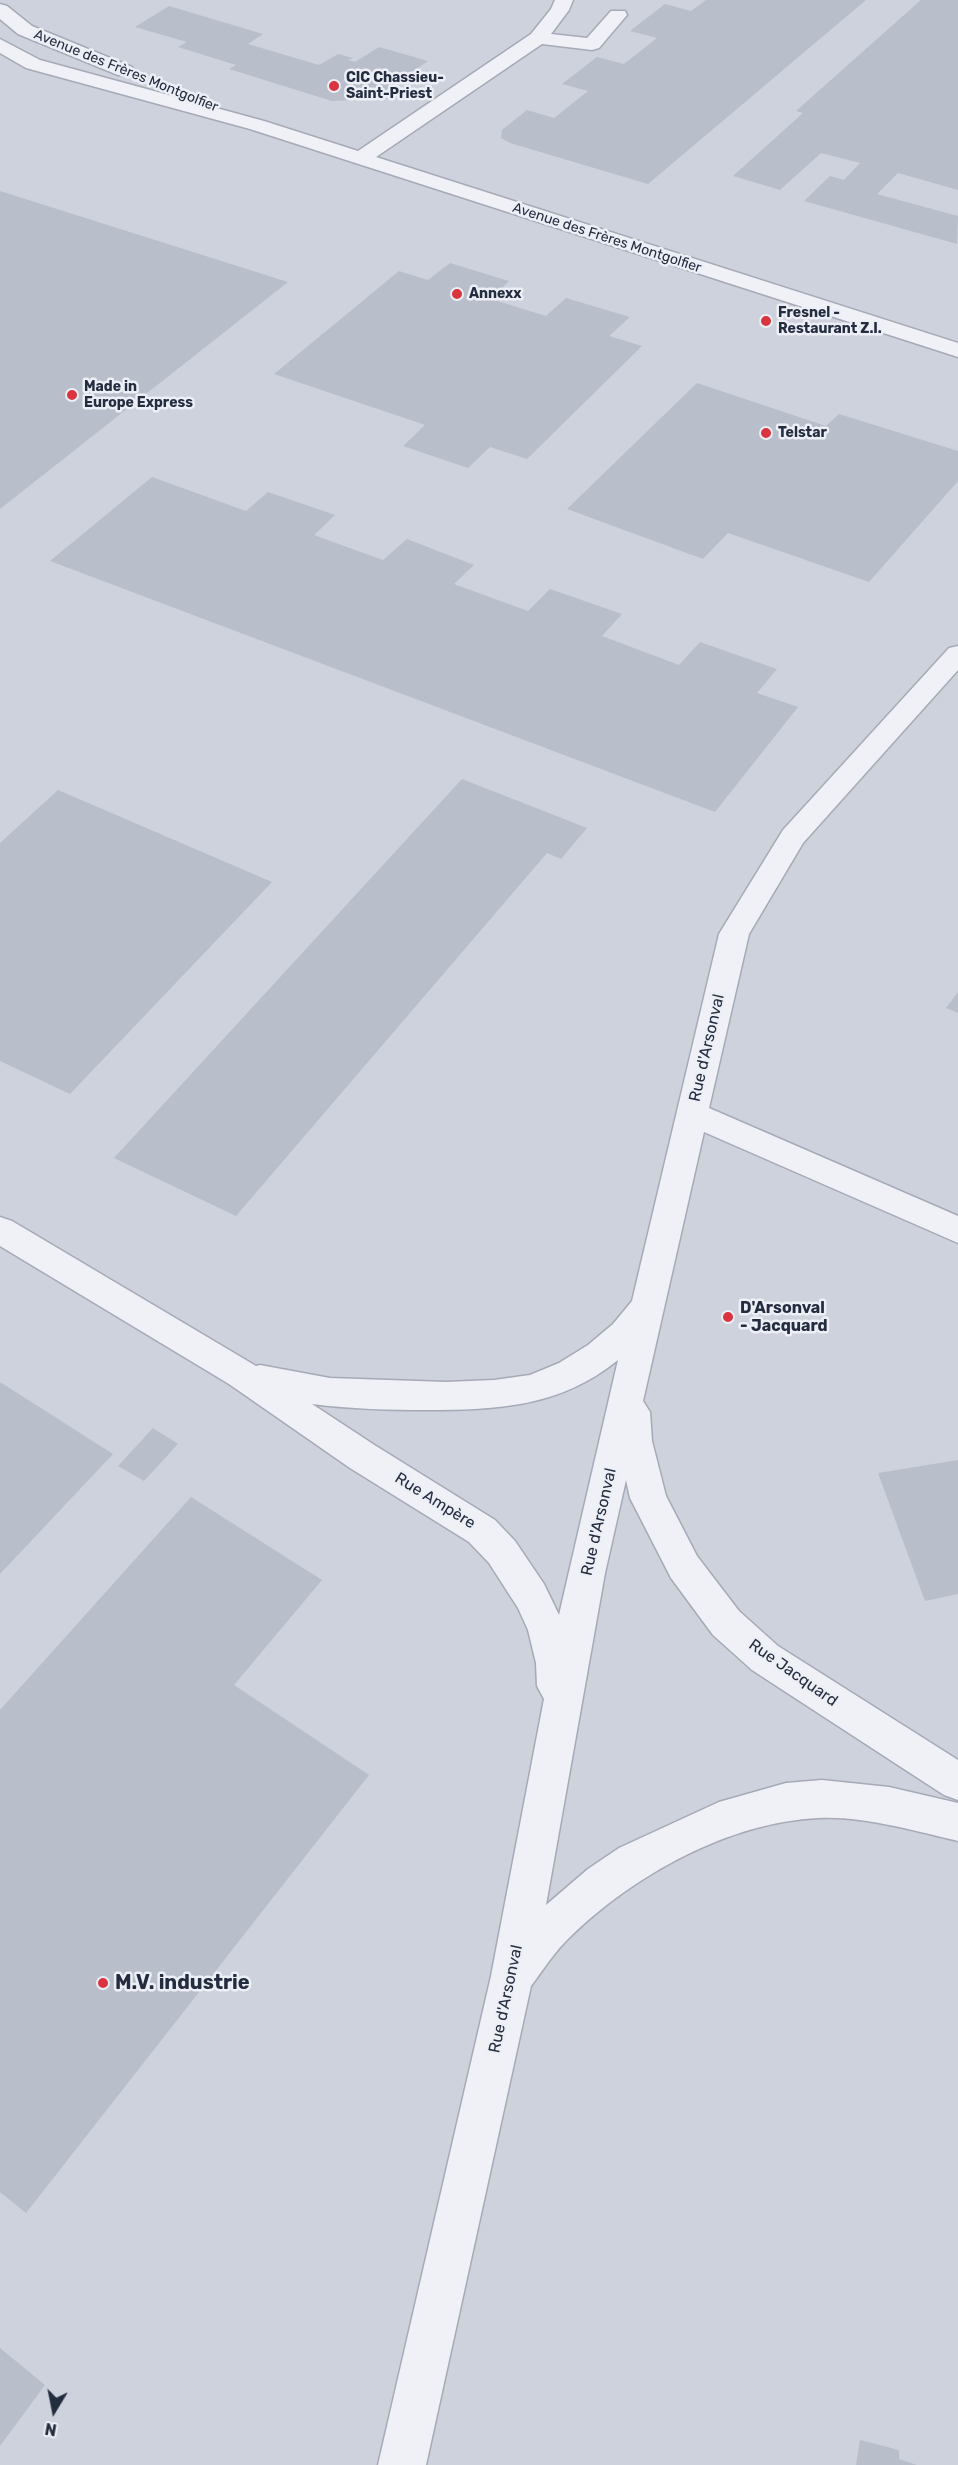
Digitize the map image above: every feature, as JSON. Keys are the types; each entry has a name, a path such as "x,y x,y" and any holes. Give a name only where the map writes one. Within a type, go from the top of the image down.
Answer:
{"street":[{"path":"361,158 538,38 560,10 564,0"},
{"name":"Avenue des Frères Montgolfier","path":"0,10 25,30 257,125"},
{"path":"538,38 592,44 618,15"},
{"name":"Avenue des Frères Montgolfier","path":"0,45 33,64 257,125 958,350"},
{"name":"Rue d'Arsonval","path":"402,2465 512,1976 586,1573 734,934 793,837 958,654"},
{"path":"692,1114 958,1230"},
{"name":"Rue Ampère","path":"0,1230 241,1374 363,1457 483,1531 502,1552 531,1596 547,1629 555,1663 559,1721"},
{"name":"Rue Ampère","path":"241,1374 325,1393 368,1397 507,1394 542,1386 593,1359 633,1328 647,1307"},
{"name":"Rue Jacquard","path":"630,1390 634,1441 648,1498 684,1567 726,1623 765,1658 958,1782"},
{"path":"512,1976 554,1924 602,1883 633,1862 719,1821 786,1802 822,1799 889,1806 958,1822"}],"shaded area":[{"path":"0,0 958,0 958,2465 0,2465"}],"building":[{"path":"706,0 866,0 648,184 510,143 501,138 502,130 527,110 554,118 588,91 562,84 597,57 624,64 657,38 630,31 665,4 691,11"},
{"path":"921,0 958,0 958,190 898,173 877,194 958,216 957,244 804,201 830,176 844,180 860,163 821,153 780,190 733,176 803,113 796,111"},
{"path":"169,6 263,34 248,44 319,65 338,54 353,58 348,60 355,62 379,47 428,61 372,99 332,101 229,69 236,65 178,47 187,42 135,27"},
{"name":"Made in Europe Express","path":"0,191 288,282 0,509"},
{"path":"450,263 509,281 491,299 546,316 566,298 630,317 609,336 642,346 527,459 490,447 468,468 403,446 425,425 274,374 399,271 428,280"},
{"path":"697,383 826,426 839,414 958,451 958,481 869,582 728,533 703,559 567,509"},
{"path":"152,477 246,511 268,492 335,515 314,535 383,560 407,539 474,565 454,584 528,611 550,589 622,614 602,636 679,665 700,642 777,669 757,693 798,707 715,812 50,561"},
{"path":"462,779 587,828 561,859 547,853 236,1216 114,1158"},
{"path":"58,790 272,882 70,1094 0,1061 0,843"},
{"path":"958,992 958,1013 946,1008"},
{"path":"0,1382 113,1454 0,1574"},
{"path":"153,1428 178,1444 144,1481 118,1466"},
{"path":"958,1460 958,1594 925,1601 878,1473"},
{"name":"M.V. industrie","path":"191,1497 322,1580 234,1685 369,1775 26,2213 0,2192 0,1710"},
{"path":"0,2348 45,2385 0,2446"},
{"path":"860,2440 899,2450 899,2459 917,2465 856,2465"}],"place":[{"name":"CIC Chassieu- Saint-Priest","path":"334,86"},
{"name":"Annexx","path":"457,294"},
{"name":"Fresnel - Restaurant Z.I.","path":"766,321"},
{"name":"Made in Europe Express","path":"72,395"},
{"name":"Telstar","path":"766,433"},
{"name":"D'Arsonval - Jacquard","path":"728,1317"},
{"name":"M.V. industrie","path":"103,1983"}]}
